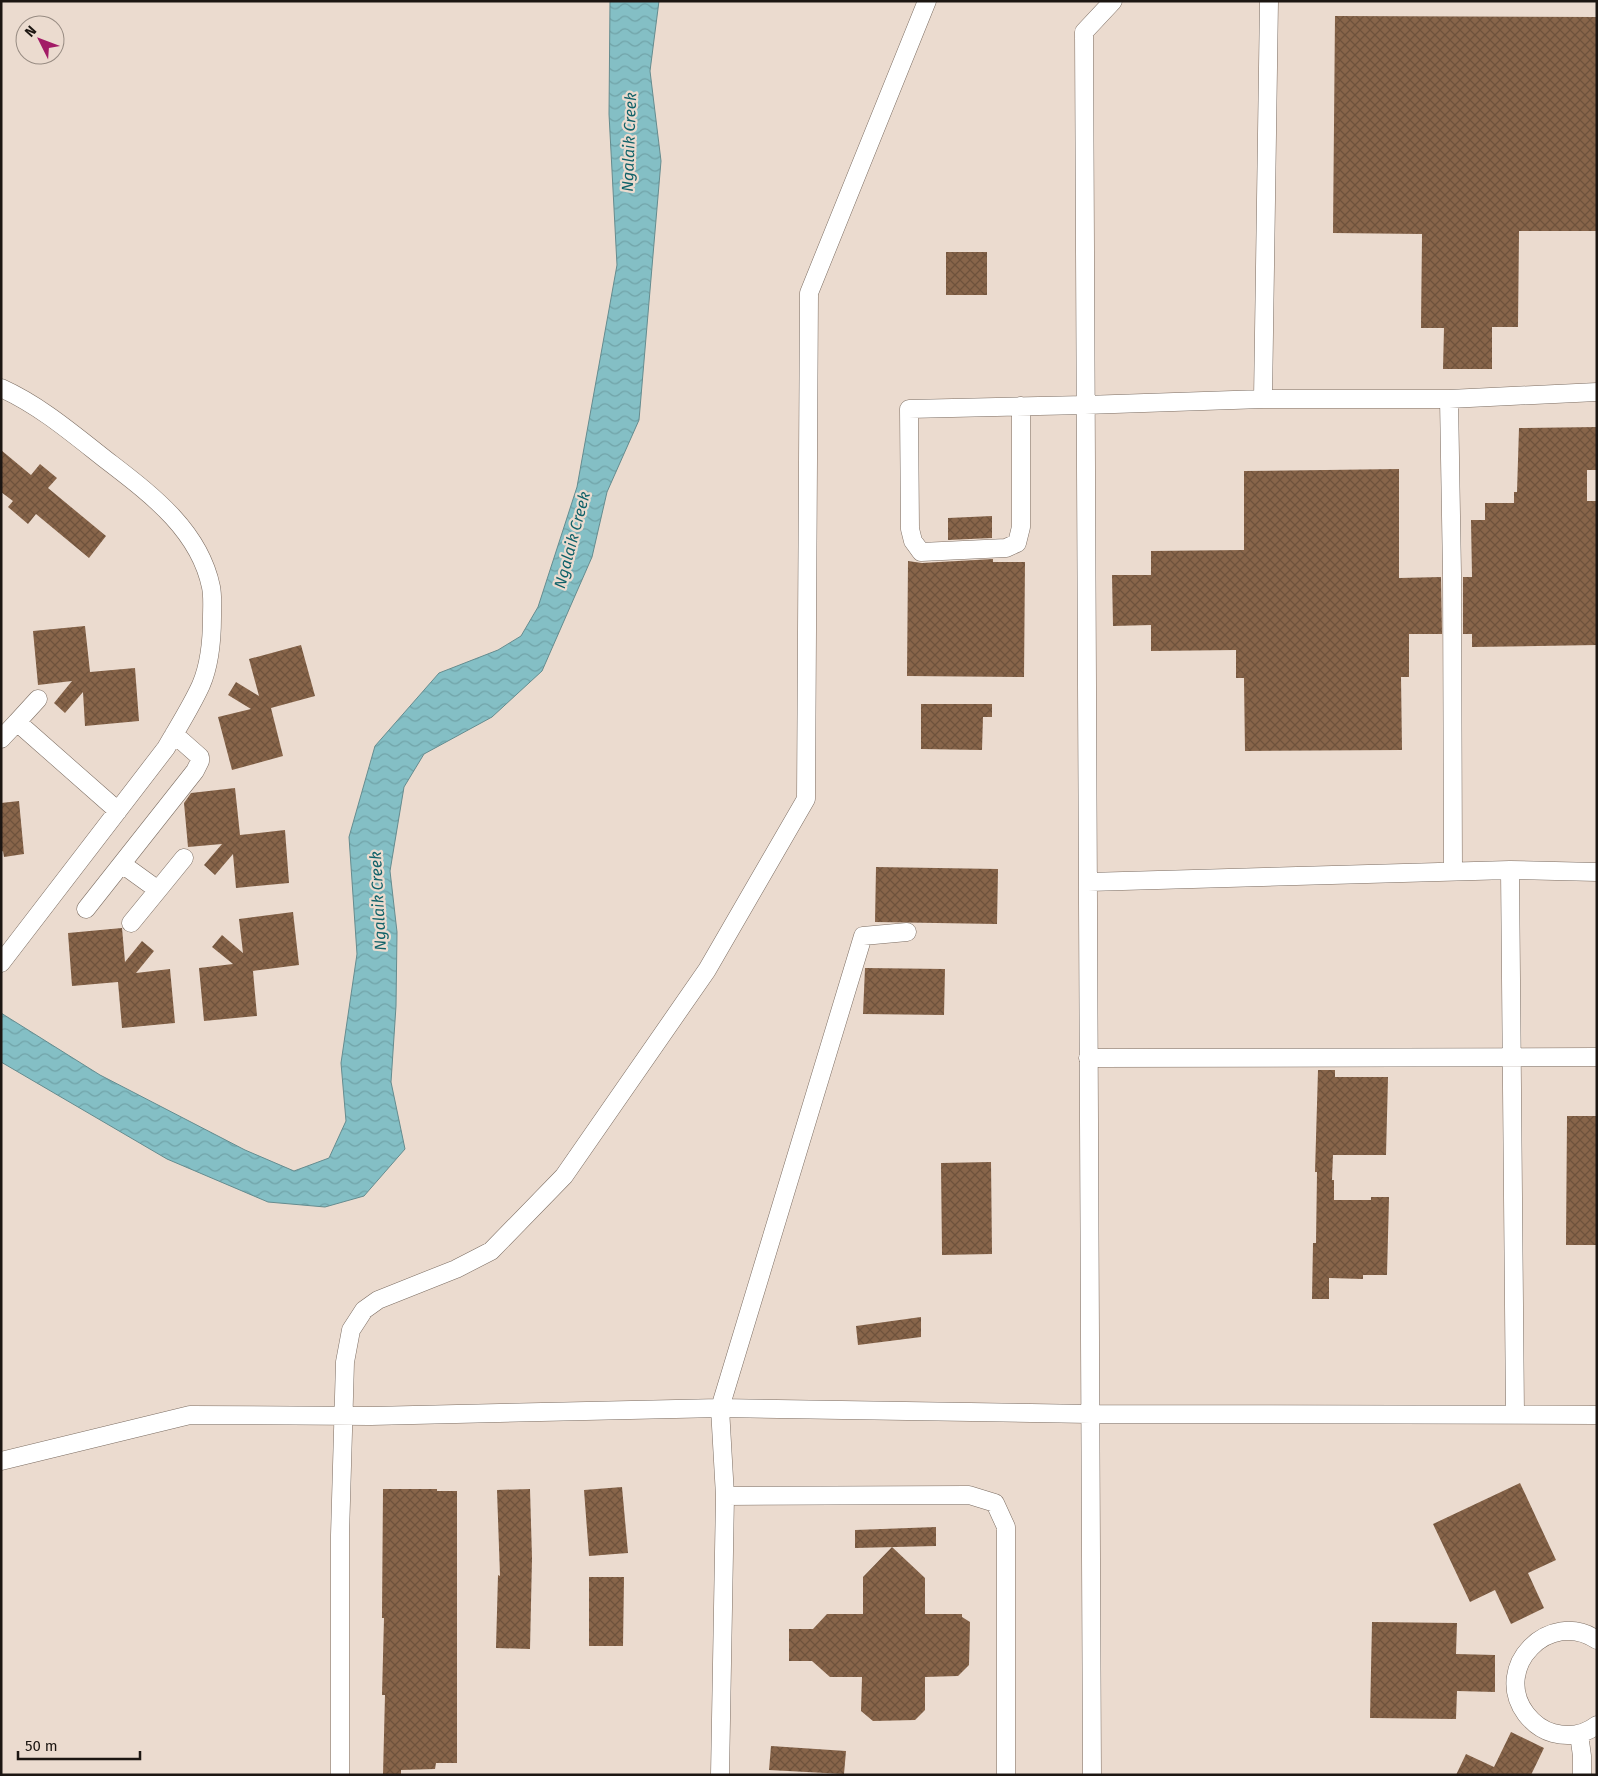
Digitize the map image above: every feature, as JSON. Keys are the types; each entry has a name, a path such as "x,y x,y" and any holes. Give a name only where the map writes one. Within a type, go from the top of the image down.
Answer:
{"street":[{"path":"340,1775 340,1535 345,1362 351,1330 364,1310 378,1300 456,1269 491,1251 564,1176 707,970 806,799 809,292 927,1"},
{"path":"1092,1775 1084,32 1114,1"},
{"path":"1263,399 1269,1"},
{"path":"1,388 18,395 50,417 154,497 184,528 201,556 211,588 212,628 209,656 202,683 166,748 6,957"},
{"path":"1021,406 1021,527 1017,543 1006,548 921,552 913,541 910,529 909,409 1263,399 1449,399 1597,392"},
{"path":"1449,399 1452,574 1453,871"},
{"path":"1,738 38,699"},
{"path":"17,722 118,810"},
{"path":"86,910 195,771 200,761 200,757 174,734"},
{"path":"132,923 184,858"},
{"path":"122,864 158,890"},
{"path":"1510,870 1515,1414"},
{"path":"1088,882 1453,871 1597,872"},
{"path":"720,1775 725,1496 720,1408 863,936 907,932"},
{"path":"1088,1058 1597,1057"},
{"path":"2,1458 190,1415 343,1416 720,1408 1090,1414 1597,1415"},
{"path":"725,1496 970,1495 995,1503 1006,1527 1006,1775"},
{"path":"1597,1640 1579,1632 1562,1631 1546,1635 1532,1645 1522,1658 1516,1674 1516,1692 1521,1708 1531,1721 1545,1731 1562,1735 1579,1734 1597,1725"},
{"path":"1579,1734 1582,1775"}],"water":[{"name":"Ngalaik Creek","path":"610,1 659,1 650,71 661,161 639,420 607,492 592,557 542,671 492,717 424,754 404,787 390,871 397,932 396,1006 391,1082 405,1149 364,1196 325,1207 268,1202 167,1159 1,1062 1,1013 100,1075 245,1150 294,1171 329,1158 346,1121 341,1063 357,954 349,837 375,746 439,673 498,650 521,636 538,607 577,487 617,265 609,114"}],"building":[{"path":"1335,16 1597,17 1597,231 1519,231 1518,327 1492,327 1492,369 1443,369 1444,328 1421,328 1422,234 1333,233"},
{"path":"946,252 987,252 987,295 946,295"},
{"path":"1597,427 1597,470 1587,470 1587,501 1597,501 1597,645 1472,647 1472,634 1463,634 1463,577 1472,577 1471,520 1485,520 1485,503 1514,503 1514,492 1517,492 1519,428"},
{"path":"1,450 31,475 40,464 57,478 48,488 106,536 89,558 36,514 28,524 8,507 13,501 1,492"},
{"path":"1399,469 1399,578 1441,577 1442,634 1409,634 1409,677 1401,677 1402,750 1245,751 1244,678 1236,678 1236,650 1151,651 1151,625 1113,626 1112,575 1151,575 1151,551 1244,550 1244,471"},
{"path":"992,516 992,538 948,540 948,518"},
{"path":"993,559 993,562 1025,562 1024,677 907,676 908,561 922,563"},
{"path":"85,626 90,672 135,668 139,721 85,726 83,692 65,713 54,703 72,681 38,685 33,631"},
{"path":"301,645 315,696 271,708 283,756 232,770 218,717 251,709 228,695 236,682 259,696 249,659"},
{"path":"921,704 992,704 992,717 983,717 982,750 921,749"},
{"path":"235,788 240,835 285,830 289,883 236,888 233,854 215,875 204,865 222,844 188,847 184,803 191,793"},
{"path":"19,801 24,854 4,857 3,851 1,852 1,803"},
{"path":"876,867 998,869 997,924 875,922"},
{"path":"293,912 299,965 253,971 257,1016 204,1021 199,968 233,964 212,947 222,935 243,953 239,919"},
{"path":"122,928 125,962 142,941 154,951 136,973 170,969 175,1023 122,1028 118,982 72,986 68,933"},
{"path":"865,968 945,969 944,1015 863,1014"},
{"path":"1318,1070 1335,1070 1335,1077 1388,1077 1386,1155 1333,1155 1332,1180 1334,1180 1334,1200 1371,1200 1371,1197 1389,1197 1387,1275 1363,1275 1363,1279 1329,1278 1329,1299 1312,1299 1313,1243 1316,1243 1317,1172 1315,1172"},
{"path":"1567,1116 1597,1116 1597,1245 1566,1245"},
{"path":"991,1162 992,1254 942,1255 941,1163"},
{"path":"921,1317 921,1337 858,1345 856,1326"},
{"path":"1520,1483 1556,1560 1528,1573 1544,1608 1511,1624 1495,1590 1470,1602 1433,1524"},
{"path":"622,1487 628,1553 589,1556 584,1490"},
{"path":"383,1489 457,1491 457,1763 436,1763 435,1769 401,1770 401,1775 383,1775 385,1695 382,1695 384,1618 382,1618"},
{"path":"530,1489 532,1558 530,1649 496,1648 498,1575 500,1576 497,1490"},
{"path":"936,1527 936,1546 855,1548 855,1530"},
{"path":"892,1547 925,1578 925,1614 962,1614 962,1617 970,1622 969,1665 958,1676 925,1677 925,1710 915,1720 873,1721 861,1711 862,1677 830,1677 812,1661 789,1661 789,1629 813,1629 827,1614 863,1614 863,1577"},
{"path":"589,1577 624,1577 623,1646 589,1646"},
{"path":"1372,1622 1457,1623 1456,1654 1495,1655 1495,1692 1457,1691 1456,1719 1370,1718"},
{"path":"1511,1732 1544,1748 1531,1775 1456,1775 1466,1754 1494,1767"},
{"path":"771,1746 846,1751 844,1774 769,1770"}]}
